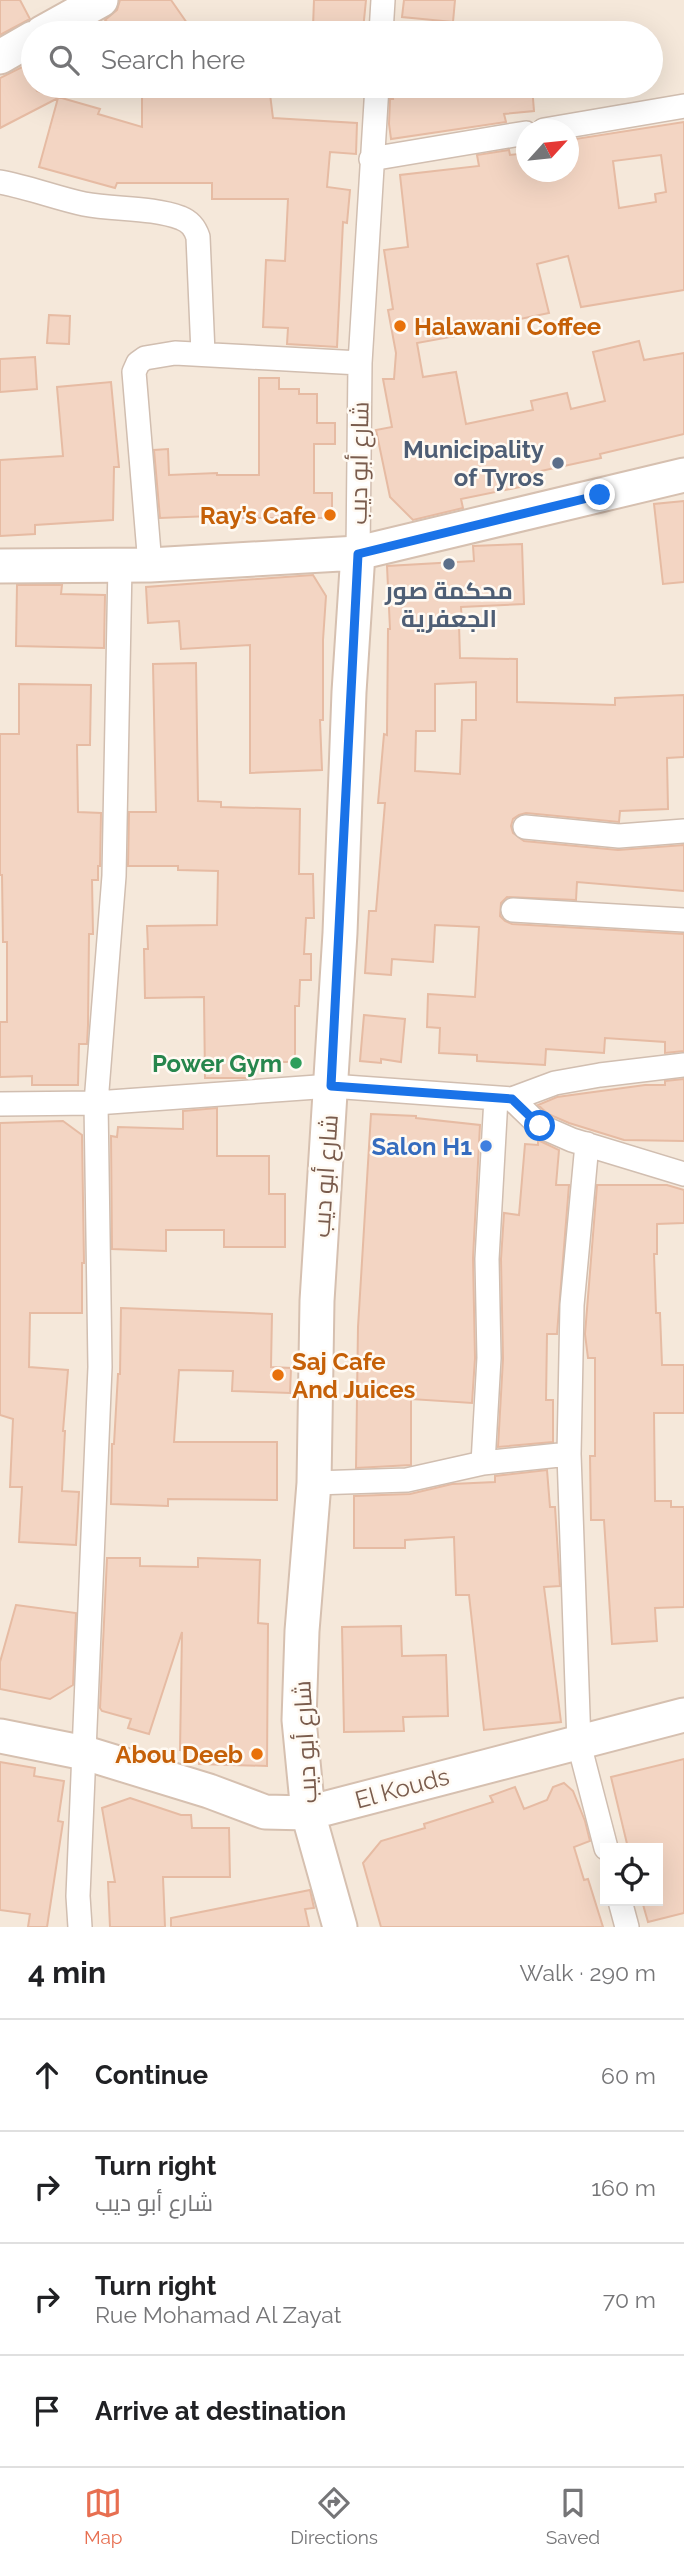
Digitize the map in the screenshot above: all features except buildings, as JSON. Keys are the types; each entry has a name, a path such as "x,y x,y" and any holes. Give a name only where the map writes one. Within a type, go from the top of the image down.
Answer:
{"main road":[{"path":"63,21 101,0"},
{"path":"0,57 21,45"},
{"path":"0,566 135,565 358,554 684,475"},
{"name":"شارع أبو ديب","path":"340,1927 308,1812 299,1720 302,1631 314,1483 317,1301 331,1086 358,554"},
{"name":"El Kouds","path":"0,1736 85,1753 209,1791 265,1812 308,1812 684,1715"}],"street":[{"path":"382,21 383,0"},
{"name":"شارع أبو ديب","path":"358,554 360,363 376,98"},
{"path":"579,124 684,106"},
{"path":"371,159 516,134"},
{"path":"0,181 86,204 180,217 189,222 198,237 203,353"},
{"path":"80,1927 78,1896 100,1367 96,1103 135,565 134,372 138,363 153,356 175,353 360,363"},
{"path":"526,827 618,836 684,831"},
{"path":"513,910 684,920"},
{"path":"0,1104 96,1103 331,1086 504,1099 555,1083 684,1065"},
{"path":"504,1099 540,1126 587,1144 684,1174"},
{"path":"483,1463 489,1358 487,1259 504,1099"},
{"path":"587,1144 572,1305 569,1454 579,1744 605,1843"},
{"path":"314,1483 407,1480 483,1463 569,1454"},
{"path":"621,1906 627,1927"}],"shaded area":[{"path":"0,0 684,0 684,1927 0,1927"}],"place":[{"name":"Halawani Coffee","path":"400,326"},
{"name":"Municipality of Tyros","path":"558,463"},
{"name":"Ray’s Cafe","path":"330,515"},
{"name":"محكمة صور الجعفرية","path":"449,564"},
{"name":"Power Gym","path":"296,1063"},
{"name":"Salon H1","path":"486,1146"},
{"name":"Saj Cafe And Juices","path":"278,1375"},
{"name":"Abou Deeb","path":"257,1754"}],"route":[{"path":"540,1126 512,1099 331,1086 358,554 600,495"}]}
